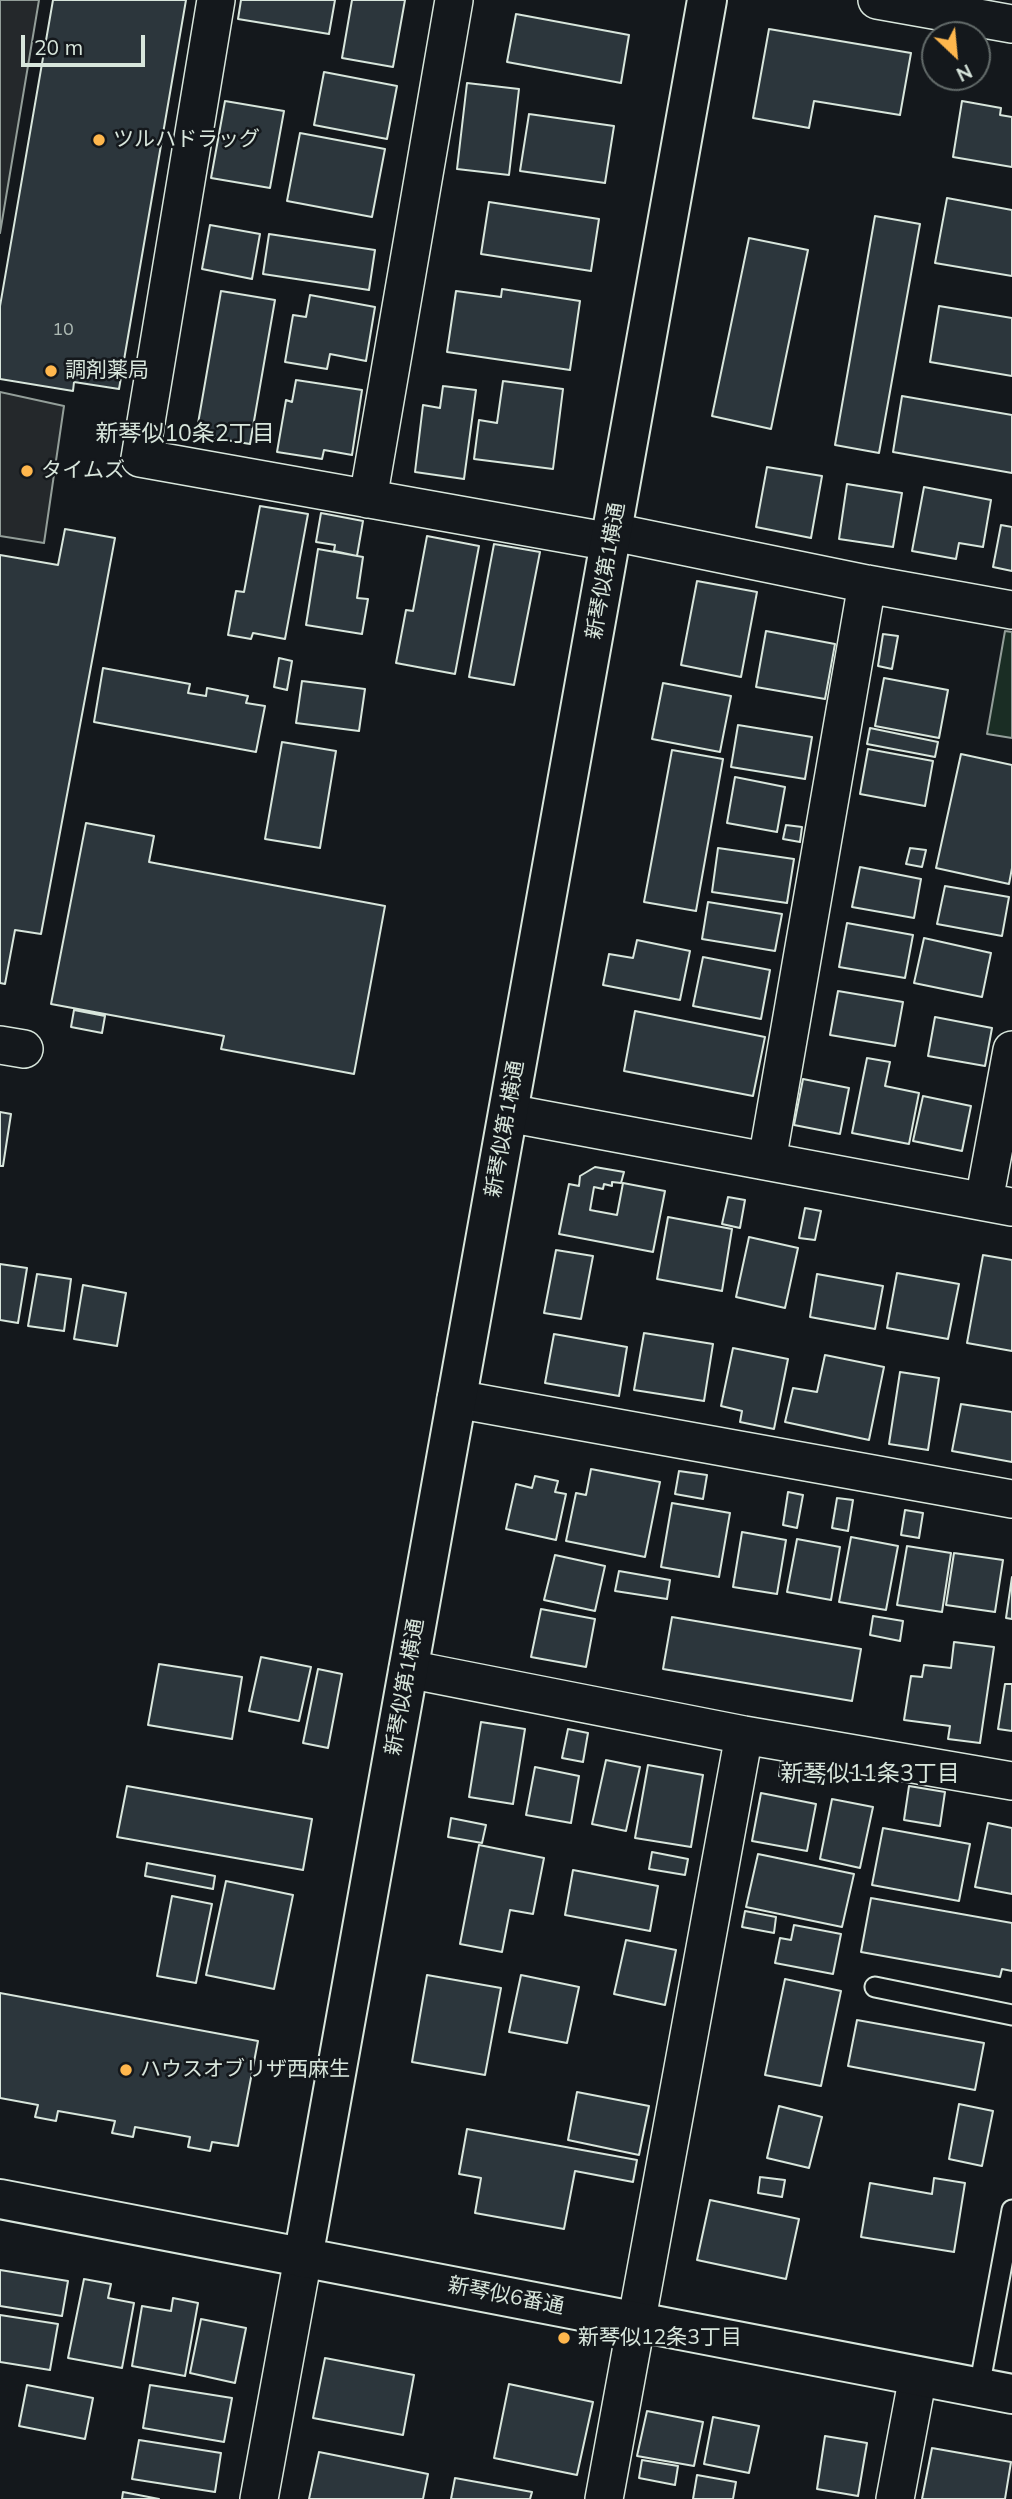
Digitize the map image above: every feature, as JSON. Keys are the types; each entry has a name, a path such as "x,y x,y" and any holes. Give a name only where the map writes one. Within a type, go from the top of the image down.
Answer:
{"street":[{"path":"216,0 141,458 368,499 612,537 1012,610"},
{"path":"368,499 453,0"},
{"name":"新琴似第1横通","path":"303,2258 707,0"},
{"path":"877,0 1012,24"},
{"path":"766,1161 867,584"},
{"path":"508,1113 998,1204 1012,1050"},
{"path":"456,1399 1012,1499"},
{"path":"408,1669 744,1735 1012,1781"},
{"path":"604,2499 744,1735"},
{"name":"新琴似6番通","path":"0,2199 996,2391"},
{"path":"259,2499 303,2258"},
{"path":"895,2499 918,2376"}],"lane":[{"path":"875,1987 1012,2015"},
{"path":"996,2391 1012,2210"}],"green space":[{"path":"1005,631 1012,632 1012,738 987,734"}],"shaded area":[{"path":"0,0 39,0 0,233"},
{"name":"タイムズ","path":"0,392 64,406 44,543 0,536"}],"building":[{"path":"53,0 186,0 119,389 74,382 73,391 0,379 0,306"},
{"path":"241,0 335,0 329,34 238,19"},
{"path":"352,0 405,0 393,67 342,58"},
{"path":"516,14 629,35 621,83 507,62"},
{"path":"769,29 911,53 900,115 814,101 809,128 753,118"},
{"path":"324,72 397,86 387,139 314,125"},
{"path":"467,83 519,89 509,175 457,169"},
{"path":"225,101 284,111 270,188 211,178"},
{"path":"962,101 1001,108 1000,115 1012,117 1012,167 953,157"},
{"path":"529,114 614,126 605,183 520,171"},
{"path":"300,133 385,149 372,217 287,201"},
{"path":"947,198 1012,210 1012,276 935,263"},
{"path":"489,202 599,219 591,271 481,254"},
{"path":"875,216 920,224 879,453 835,445"},
{"path":"210,225 260,234 252,279 202,269"},
{"path":"269,234 375,250 369,290 263,274"},
{"path":"749,238 808,250 771,429 712,416"},
{"path":"502,289 580,301 570,370 447,352 456,291 501,297"},
{"path":"221,291 275,300 250,444 196,435"},
{"path":"310,295 375,307 366,361 330,354 327,369 285,362 293,315 306,317"},
{"path":"939,306 1012,318 1012,376 930,362"},
{"path":"296,380 362,390 352,455 324,450 322,459 277,452 286,400 292,402"},
{"path":"503,381 563,389 553,469 474,459 479,420 497,423"},
{"path":"443,386 476,390 464,479 415,472 423,405 440,408"},
{"path":"902,396 1012,415 1012,473 893,452"},
{"path":"767,467 822,476 811,538 756,527"},
{"path":"847,484 902,493 893,547 839,539"},
{"path":"924,487 991,500 983,547 959,543 956,559 912,551"},
{"path":"260,506 308,514 285,639 253,633 251,639 228,635 236,591 244,592"},
{"path":"321,513 363,521 357,556 334,551 335,545 316,542"},
{"path":"1001,525 1012,527 1012,571 993,567"},
{"path":"65,529 115,538 41,934 15,930 5,984 0,983 0,555 58,565"},
{"path":"427,536 479,546 455,674 396,663 406,610 413,611"},
{"path":"494,544 540,552 514,685 469,677"},
{"path":"318,549 363,557 357,598 368,599 362,634 306,625"},
{"path":"697,581 757,592 741,677 681,665"},
{"path":"766,631 835,644 825,699 756,687"},
{"path":"883,634 898,636 892,669 878,666"},
{"path":"279,658 292,661 287,690 274,687"},
{"path":"103,668 190,684 188,693 206,696 207,688 248,696 246,703 265,706 256,752 94,722"},
{"path":"884,678 948,690 939,738 875,726"},
{"path":"302,681 365,689 359,731 296,723"},
{"path":"663,683 731,696 720,752 652,739"},
{"path":"738,725 812,737 805,779 731,767"},
{"path":"870,728 938,742 935,757 867,744"},
{"path":"282,742 336,751 320,848 265,839"},
{"path":"868,749 933,761 925,806 860,794"},
{"path":"672,750 723,759 696,911 644,902"},
{"path":"961,754 1012,765 1012,868 1009,884 936,868"},
{"path":"735,777 785,787 777,832 727,823"},
{"path":"86,823 154,836 149,862 385,906 354,1074 221,1049 224,1036 51,1004"},
{"path":"786,825 802,827 800,842 783,839"},
{"path":"718,848 794,859 787,903 712,892"},
{"path":"910,848 926,850 922,867 906,864"},
{"path":"860,867 921,879 914,918 852,907"},
{"path":"945,886 1009,897 1002,936 937,924"},
{"path":"708,902 782,914 775,951 702,939"},
{"path":"847,923 913,935 905,978 839,967"},
{"path":"924,938 991,953 982,997 914,983"},
{"path":"637,940 690,951 680,1000 603,985 609,954 633,958"},
{"path":"703,957 770,970 761,1019 693,1006"},
{"path":"838,991 903,1002 895,1046 830,1035"},
{"path":"74,1010 105,1016 102,1033 71,1027"},
{"path":"635,1011 765,1037 753,1096 624,1071"},
{"path":"935,1017 992,1028 985,1066 928,1056"},
{"path":"867,1058 890,1062 885,1086 919,1093 909,1144 852,1133"},
{"path":"803,1079 849,1088 840,1134 794,1125"},
{"path":"923,1096 971,1106 962,1151 913,1141"},
{"path":"0,1112 11,1114 3,1166 0,1166"},
{"path":"595,1167 624,1172 621,1183 612,1182 612,1186 604,1184 603,1189 594,1187 590,1210 617,1215 623,1183 665,1191 653,1252 559,1234 569,1184 579,1186 580,1176"},
{"path":"728,1197 745,1200 740,1228 722,1224"},
{"path":"805,1208 821,1211 815,1240 799,1238"},
{"path":"668,1217 732,1229 722,1291 657,1279"},
{"path":"749,1237 798,1248 785,1308 736,1297"},
{"path":"556,1250 593,1256 581,1319 544,1313"},
{"path":"983,1255 1012,1260 1012,1351 967,1343"},
{"path":"0,1264 27,1268 18,1323 0,1320"},
{"path":"897,1273 959,1284 948,1339 887,1328"},
{"path":"37,1274 71,1279 64,1331 28,1326"},
{"path":"817,1274 883,1286 875,1329 810,1317"},
{"path":"83,1285 126,1293 117,1346 74,1339"},
{"path":"644,1333 713,1344 704,1401 634,1390"},
{"path":"554,1334 627,1347 619,1396 545,1383"},
{"path":"733,1348 788,1359 774,1429 740,1422 742,1411 721,1406"},
{"path":"825,1355 884,1367 869,1440 785,1422 793,1388 817,1392"},
{"path":"900,1372 939,1378 928,1450 889,1444"},
{"path":"961,1404 1012,1412 1012,1462 952,1451"},
{"path":"591,1469 660,1482 645,1557 566,1541 576,1493 586,1495"},
{"path":"679,1471 707,1475 703,1499 675,1494"},
{"path":"535,1476 558,1481 555,1492 566,1494 556,1540 506,1529 516,1484 532,1488"},
{"path":"788,1492 803,1495 797,1528 783,1525"},
{"path":"837,1498 853,1500 848,1531 832,1528"},
{"path":"672,1503 730,1513 719,1577 661,1567"},
{"path":"905,1510 923,1513 919,1538 901,1535"},
{"path":"742,1532 786,1540 777,1594 733,1587"},
{"path":"851,1537 898,1546 886,1610 839,1602"},
{"path":"797,1539 840,1547 831,1600 787,1592"},
{"path":"907,1546 951,1553 942,1612 897,1605"},
{"path":"954,1553 1003,1560 995,1612 946,1605"},
{"path":"555,1555 605,1566 595,1611 544,1600"},
{"path":"619,1571 670,1580 667,1599 615,1591"},
{"path":"1012,1577 1012,1619 1006,1618"},
{"path":"541,1609 595,1619 586,1667 531,1657"},
{"path":"873,1616 903,1621 900,1641 870,1635"},
{"path":"672,1617 861,1649 852,1701 663,1669"},
{"path":"954,1642 994,1647 980,1743 948,1739 950,1726 904,1720 911,1676 922,1677 924,1665 951,1668"},
{"path":"261,1657 311,1667 299,1721 249,1711"},
{"path":"159,1664 242,1677 232,1739 148,1725"},
{"path":"318,1669 342,1674 328,1748 303,1743"},
{"path":"1005,1684 1012,1684 1012,1731 998,1729"},
{"path":"481,1722 525,1729 513,1804 469,1797"},
{"path":"568,1729 588,1733 583,1762 562,1758"},
{"path":"606,1760 640,1767 626,1831 592,1824"},
{"path":"781,1761 825,1769 823,1784 779,1776"},
{"path":"648,1765 703,1775 691,1847 635,1838"},
{"path":"535,1767 579,1776 571,1823 526,1815"},
{"path":"127,1786 312,1819 303,1870 117,1837"},
{"path":"909,1786 945,1792 940,1826 904,1820"},
{"path":"761,1793 816,1804 807,1851 752,1841"},
{"path":"832,1799 873,1807 860,1868 820,1859"},
{"path":"451,1818 486,1825 482,1843 448,1837"},
{"path":"988,1823 1012,1828 1012,1894 975,1887"},
{"path":"883,1828 970,1844 959,1901 872,1885"},
{"path":"479,1845 544,1858 533,1914 510,1910 502,1952 460,1944"},
{"path":"652,1852 688,1859 685,1875 649,1869"},
{"path":"758,1854 854,1874 842,1927 746,1907"},
{"path":"147,1863 215,1876 213,1889 145,1876"},
{"path":"573,1870 658,1886 650,1931 565,1915"},
{"path":"226,1881 293,1895 274,1989 206,1975"},
{"path":"172,1896 212,1904 196,1983 157,1976"},
{"path":"871,1898 1012,1923 1012,1971 1002,1969 1000,1977 861,1952"},
{"path":"745,1911 776,1917 774,1933 742,1927"},
{"path":"794,1925 841,1934 833,1974 775,1963 780,1938 791,1940"},
{"path":"626,1940 676,1950 665,2005 614,1994"},
{"path":"427,1975 501,1988 485,2075 412,2062"},
{"path":"521,1975 579,1987 567,2043 509,2032"},
{"path":"785,1979 841,1991 821,2086 765,2075"},
{"name":"ハウスオブリザ西麻生","path":"0,1993 258,2041 238,2146 212,2142 210,2151 188,2147 190,2137 135,2127 133,2137 112,2133 115,2121 58,2111 56,2121 35,2117 38,2105 0,2098"},
{"path":"857,2020 984,2043 975,2090 848,2066"},
{"path":"577,2092 649,2106 639,2155 568,2140"},
{"path":"959,2104 993,2111 982,2166 949,2159"},
{"path":"779,2106 822,2117 809,2168 767,2158"},
{"path":"467,2129 637,2160 633,2182 575,2171 564,2229 475,2213 481,2178 459,2174"},
{"path":"760,2177 785,2180 782,2197 758,2193"},
{"path":"934,2178 965,2183 954,2252 861,2237 870,2183 932,2194"},
{"path":"710,2200 799,2219 786,2279 697,2260"},
{"path":"0,2270 68,2281 62,2316 0,2306"},
{"path":"84,2279 111,2284 108,2298 134,2303 122,2368 68,2358"},
{"path":"173,2298 198,2303 185,2376 132,2366 142,2306 171,2311"},
{"path":"0,2315 58,2324 50,2370 0,2362"},
{"path":"201,2319 246,2328 235,2383 190,2373"},
{"path":"325,2358 414,2375 403,2435 313,2418"},
{"path":"509,2384 593,2402 577,2475 494,2458"},
{"path":"27,2385 93,2398 85,2439 19,2426"},
{"path":"150,2385 232,2398 224,2442 143,2428"},
{"path":"647,2411 703,2422 694,2466 637,2456"},
{"path":"713,2417 759,2426 749,2473 704,2464"},
{"path":"825,2436 867,2443 858,2496 817,2489"},
{"path":"139,2440 221,2453 215,2492 132,2479"},
{"path":"932,2448 1011,2462 1005,2499 922,2499"},
{"path":"319,2452 428,2474 423,2499 309,2499"},
{"path":"642,2460 678,2466 675,2485 639,2478"},
{"path":"697,2475 736,2482 733,2499 693,2499"},
{"path":"455,2478 532,2492 530,2499 451,2499"},
{"path":"123,2492 159,2499 122,2499"}],"place":[{"name":"ツルハドラッグ","path":"99,140"},
{"name":"調剤薬局","path":"51,371"},
{"name":"タイムズ","path":"27,471"},
{"name":"ハウスオブリザ西麻生","path":"126,2070"},
{"name":"新琴似12条3丁目","path":"564,2338"}],"district":[{"name":"新琴似10条2丁目","path":"185,434"},
{"name":"新琴似11条3丁目","path":"870,1774"}]}
